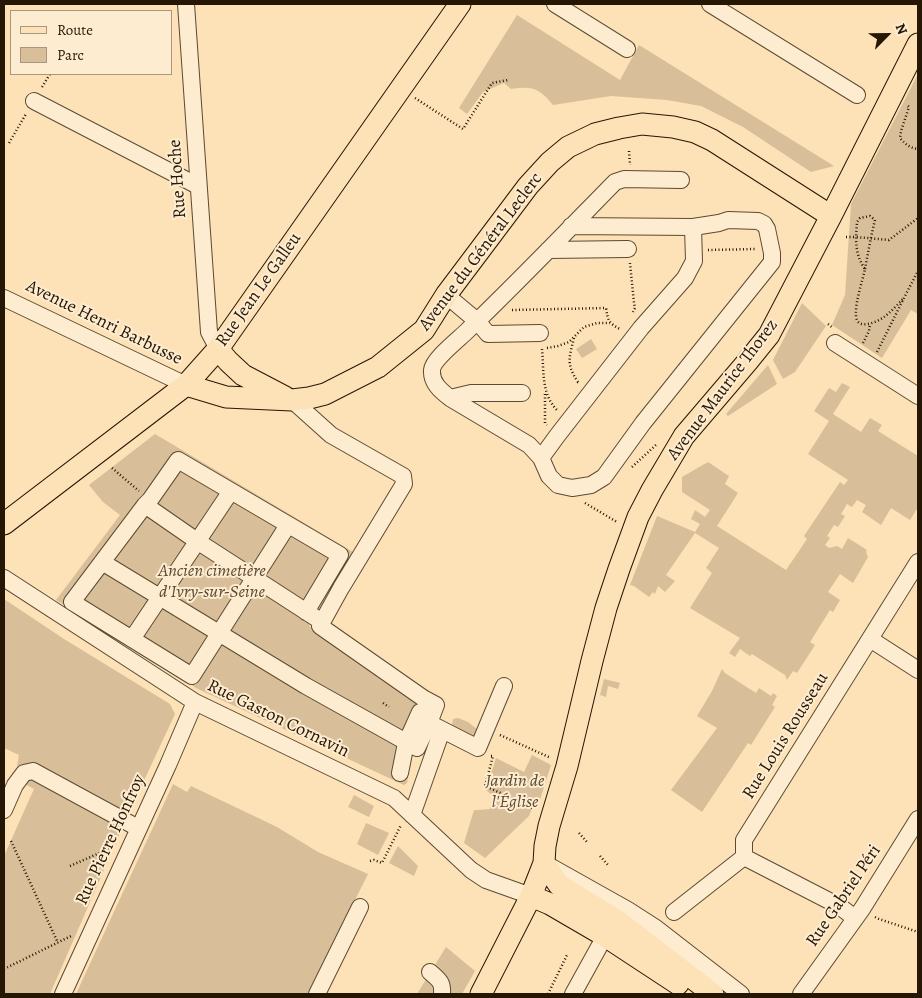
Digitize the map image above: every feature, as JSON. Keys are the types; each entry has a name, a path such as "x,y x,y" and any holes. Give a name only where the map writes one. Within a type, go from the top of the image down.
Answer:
{"main road":[{"name":"Rue Jean Le Galleu","path":"4,524 186,385 218,349 460,4"},
{"name":"Avenue Maurice Thorez","path":"481,994 531,896 544,863 549,826 567,766 606,608 636,524 652,490 684,436 769,335 918,44"},
{"name":"Avenue du Général Leclerc","path":"186,385 226,397 292,400 325,394 378,367 424,330 446,295 528,186 550,162 568,147 595,134 642,124 674,127 695,132 712,140 831,216"},
{"path":"218,349 243,376 292,400"},
{"path":"186,385 243,376"},
{"path":"544,863 559,885 675,982 696,994"},
{"path":"531,896 612,928 714,994"}],"street":[{"name":"Rue Hoche","path":"186,4 210,332 218,349"},
{"path":"555,4 627,49"},
{"path":"710,4 856,95"},
{"path":"34,101 198,186"},
{"path":"571,226 693,227 728,220 758,221 767,228 772,262 643,423 604,476 591,485 572,488 558,485 549,476 541,458 529,446 439,390 432,369 439,357 495,304 571,226 615,182 624,179 681,180"},
{"path":"541,458 641,328 685,278 694,261 693,227"},
{"path":"548,250 628,249"},
{"path":"446,295 477,321 488,334 540,333"},
{"name":"Avenue Henri Barbusse","path":"4,298 186,385"},
{"path":"835,343 918,396"},
{"path":"450,398 471,393 522,392"},
{"path":"102,562 306,686 417,748 436,705 423,698 320,626 404,484 403,476 331,435 292,400"},
{"path":"288,525 192,676 72,602 178,460 340,555 306,612"},
{"path":"132,639 231,491"},
{"path":"147,503 197,541 322,622"},
{"name":"Rue Louis Rousseau","path":"744,857 744,840 918,562"},
{"name":"Rue Gaston Cornavin","path":"4,578 195,702 394,798 470,870 486,880 531,896"},
{"path":"870,639 918,670"},
{"path":"430,721 478,748 504,686"},
{"name":"Rue Pierre Honfroy","path":"63,994 195,702"},
{"path":"410,813 430,721"},
{"path":"400,774 408,743"},
{"path":"4,810 15,785 24,773 33,771 138,828"},
{"name":"Rue Gabriel Péri","path":"801,994 858,913 918,818"},
{"path":"674,912 744,857 839,906 858,913"},
{"path":"544,863 628,910 656,928 741,994"},
{"path":"317,994 360,907"},
{"path":"573,994 612,928"},
{"path":"612,928 614,949 676,994"},
{"path":"430,972 440,980 443,987 442,994"}],"path":[{"path":"401,88 463,129 492,83 508,80"},
{"path":"906,114 900,138 905,144 918,149"},
{"path":"865,270 858,257 856,237 860,218 870,216 875,220 865,270 857,304 856,316 858,321 860,324 870,324 885,317 904,298"},
{"path":"846,237 888,240 918,218"},
{"path":"693,251 771,248"},
{"path":"628,249 634,303 630,317"},
{"path":"878,350 918,271"},
{"path":"495,304 506,310 606,308 612,325 621,330 625,323"},
{"path":"545,423 542,347 558,346 569,342 584,327 610,322"},
{"path":"861,345 869,331 870,324"},
{"path":"574,338 569,359 573,375 578,382 582,378"},
{"path":"545,391 551,404 569,420"},
{"path":"630,469 657,444"},
{"path":"112,468 147,503"},
{"path":"595,510 621,524"},
{"path":"384,703 389,707"},
{"path":"500,735 567,766"},
{"path":"490,754 493,756 485,786 527,805"},
{"path":"370,861 374,860 382,863 410,813"},
{"path":"579,833 587,842"},
{"path":"11,841 58,943"},
{"path":"70,866 115,846 127,852"},
{"path":"600,856 608,865"},
{"path":"858,913 918,932"},
{"path":"4,969 77,934 88,938"},
{"path":"548,994 568,955"}],"green space":[{"path":"517,15 620,80 639,45 834,166 811,172 743,127 701,106 667,100 611,96 553,105 535,90 530,88 511,89 504,83 483,92 467,114 459,108"},
{"path":"918,74 918,314 911,310 882,358 832,325 845,295 851,204"},
{"path":"802,303 826,326 795,372 783,379 773,360"},
{"path":"591,339 597,349 582,358 576,349"},
{"path":"768,365 777,384 728,416 726,414"},
{"path":"842,383 850,387 833,414 861,432 870,418 882,425 878,431 918,456 918,507 910,520 891,508 881,525 862,512 866,505 857,500 852,507 847,504 841,514 845,516 838,527 834,525 827,536 830,538 825,545 829,548 837,546 842,549 848,538 867,550 868,557 853,583 840,574 828,592 840,600 833,612 830,610 810,642 815,645 797,673 793,671 787,680 785,675 752,654 750,656 740,649 735,657 729,653 740,638 690,608 712,573 706,568 719,548 695,533 666,575 675,581 665,592 658,586 655,594 653,592 649,597 630,585 657,516 695,532 700,524 691,519 695,510 705,517 710,510 682,492 682,477 708,462 729,476 725,484 738,493 717,526 786,570 807,539 804,536 840,482 844,485 848,480 808,454 829,421 814,411 829,388 836,392"},
{"name":"Ancien cimetière d'Ivry-sur-Seine","path":"155,434 353,552 309,626 420,702 407,783 404,785 196,688 56,600 120,515 103,502 89,485"},
{"path":"4,599 64,639 170,704 175,714 128,815 50,994 4,994 4,856 34,789 23,783 17,766 19,755 4,748"},
{"path":"722,669 725,673 756,693 759,688 771,696 773,693 777,696 772,705 775,707 751,745 748,743 702,812 671,790 717,728 697,716 712,691"},
{"path":"604,679 620,683 618,689 608,686 606,697 600,695"},
{"path":"458,718 468,722 477,729 476,739 453,730 453,719"},
{"name":"Jardin de l'Église","path":"532,755 551,765 538,806 534,803 529,816 485,858 464,843 474,810 490,809 493,796 486,790 496,758 524,772"},
{"path":"173,784 187,792 191,786 277,827 318,852 368,874 308,994 76,994"},
{"path":"354,795 374,806 369,817 348,807"},
{"path":"366,823 389,833 378,855 357,844"},
{"path":"398,846 418,866 414,876 389,863"},
{"path":"446,947 475,971 462,994 417,994"}]}
